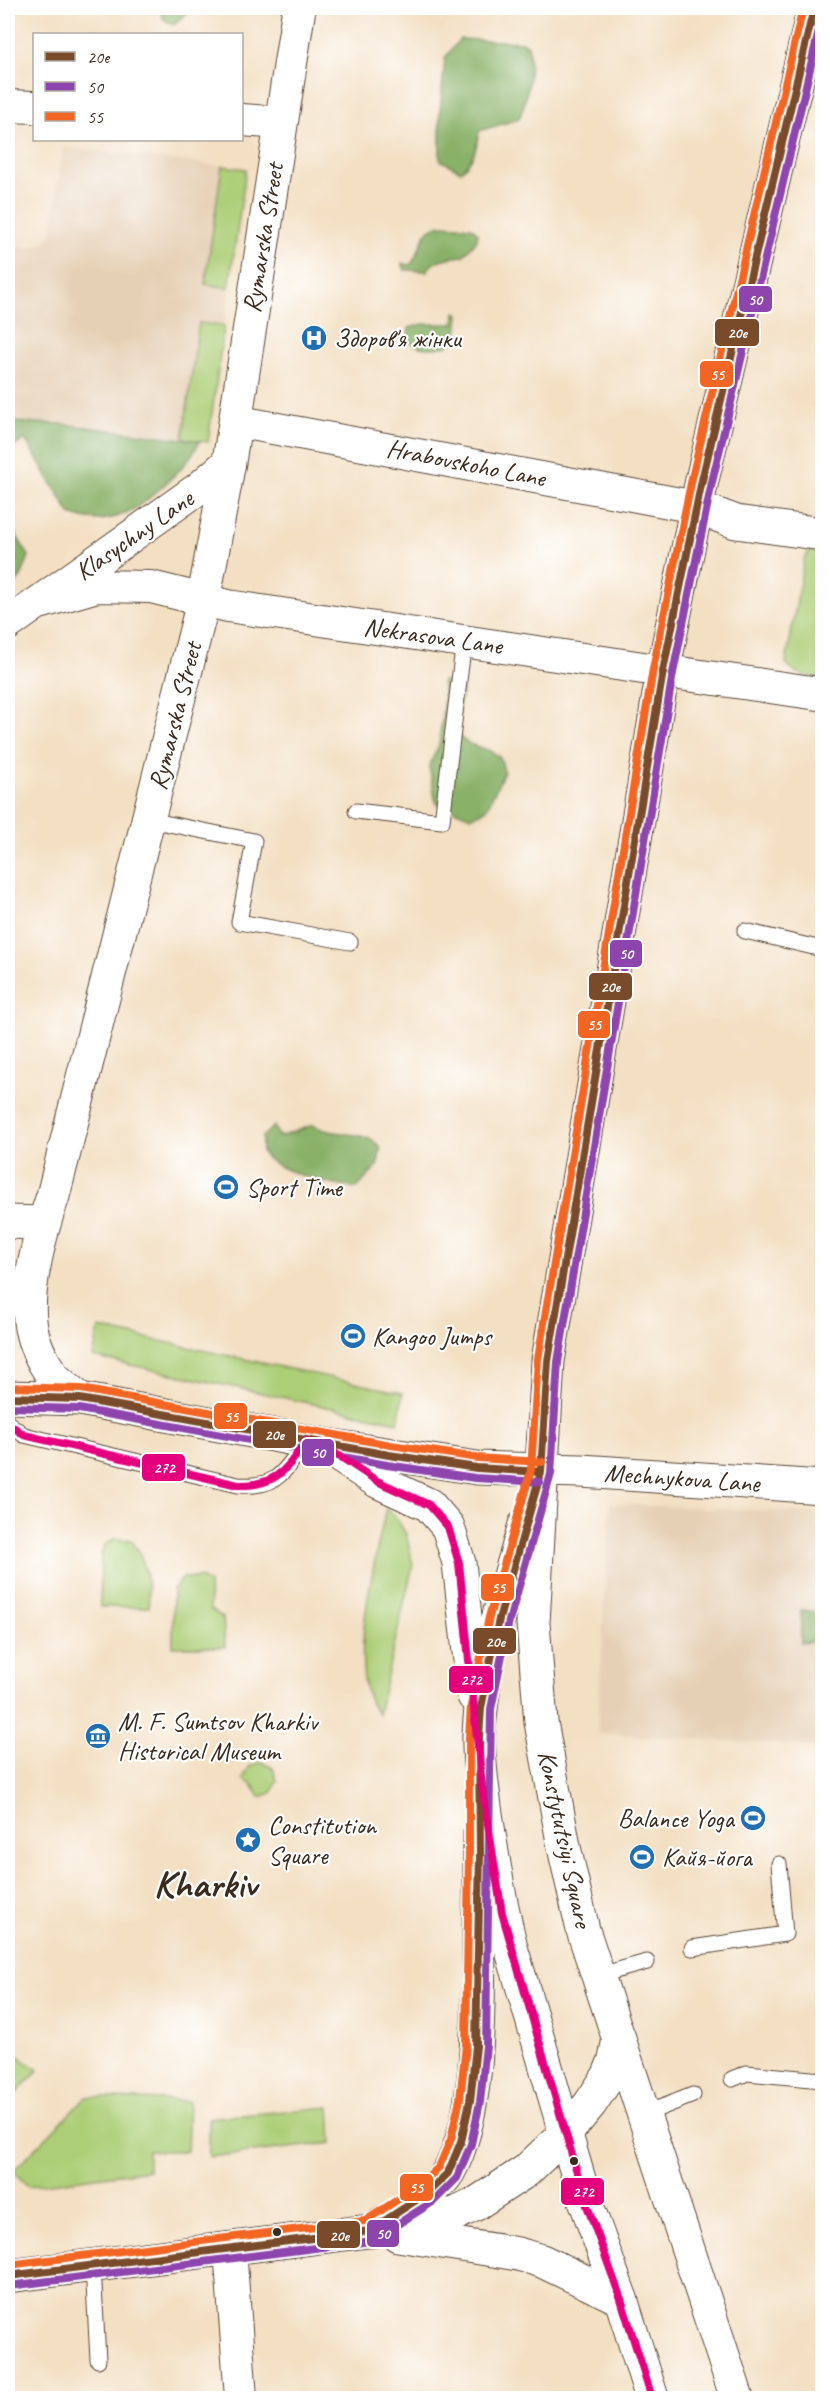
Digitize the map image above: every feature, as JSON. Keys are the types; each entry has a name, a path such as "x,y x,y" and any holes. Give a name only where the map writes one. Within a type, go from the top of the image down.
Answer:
{"street":[{"name":"Rymarska Street","path":"80,1399 53,1376 42,1358 31,1328 29,1304 44,1223 53,1196 203,602 229,462 299,8"},
{"path":"369,2231 420,2198 441,2180 447,2173 461,2142 473,2073 478,2004 480,1852 478,1737 486,1674 499,1619 541,1472 548,1360 663,671 696,507 813,55 814,8"},
{"path":"8,106 33,108"},
{"path":"243,120 281,123"},
{"name":"Hrabovskoho Lane","path":"235,421 696,507"},
{"name":"Klasychny Lane","path":"8,624 199,488 229,462"},
{"path":"696,507 736,522 822,534"},
{"name":"Klasychny Lane","path":"36,604 97,586 152,587 203,602"},
{"name":"Nekrasova Lane","path":"203,602 663,671"},
{"path":"663,671 822,694"},
{"path":"8,1222 44,1223"},
{"path":"8,1397 80,1399 314,1443 477,1468 541,1472"},
{"path":"314,1443 377,1481 429,1505 447,1527 459,1563 488,1829 502,1912 585,2200 621,2299 652,2398"},
{"name":"Mechnykova Lane","path":"541,1472 580,1471 822,1487"},
{"name":"Konstytutsiyi Square","path":"541,1472 533,1623 541,1722 564,1847 583,1930 597,1976 737,2398"},
{"path":"8,2276 369,2231 431,2221 454,2214 474,2205 526,2171 566,2134 608,2077 615,2060 619,2038"},
{"path":"369,2231 518,2254 559,2268 621,2299"},
{"path":"230,2249 241,2398"}],"lane":[{"path":"356,812 442,821 464,640"},
{"path":"149,820 254,841 239,922 350,942"},
{"path":"745,931 822,949"},
{"path":"8,1423 24,1435 238,1485 257,1485 276,1480 314,1443"},
{"path":"692,1948 784,1934 779,1864"},
{"path":"597,1976 647,1962"},
{"path":"732,2079 747,2073 822,2080"},
{"path":"642,2115 693,2095"},
{"path":"93,2266 98,2360"}],"shaded area":[{"path":"63,147 246,169 208,442 61,424 8,422 8,247 34,247 45,242 51,235"},
{"path":"610,1504 822,1513 822,1747 597,1733"}],"green space":[{"path":"161,8 202,8 188,12 174,25 164,19"},
{"path":"460,39 521,42 528,45 530,64 527,92 519,119 479,131 474,153 461,171 440,160 440,112 445,58"},
{"path":"222,166 246,169 229,288 205,284"},
{"path":"442,225 471,227 478,233 477,240 463,256 433,263 427,271 405,270 402,263 410,265 425,235 434,227"},
{"path":"455,312 459,314 457,335 447,346 421,347 408,339 409,328 423,324 454,324"},
{"path":"199,323 224,326 208,442 183,438"},
{"path":"8,422 61,424 200,441 180,469 144,502 122,515 98,520 70,514 25,439 8,450"},
{"path":"8,522 29,556 21,577 8,592"},
{"path":"822,550 822,678 798,673 786,663 804,559 809,552"},
{"path":"442,681 449,681 463,687 457,725 462,739 494,753 501,759 504,772 486,810 471,817 436,803 429,766 439,745 444,699"},
{"path":"313,1125 330,1131 358,1135 381,1148 377,1167 357,1188 305,1177 277,1165 262,1151 262,1137 274,1126 279,1137"},
{"path":"99,1328 403,1393 398,1422 93,1357"},
{"path":"386,1508 395,1516 406,1534 413,1565 378,1714 368,1696 363,1672 363,1644 370,1584"},
{"path":"114,1539 131,1540 140,1555 147,1580 149,1607 100,1607 101,1553 105,1545"},
{"path":"183,1578 200,1578 209,1583 210,1609 223,1618 225,1647 173,1647 173,1589"},
{"path":"801,1610 822,1613 822,1641 801,1643"},
{"path":"261,1762 273,1768 277,1781 272,1793 260,1797 253,1786 243,1779 249,1767"},
{"path":"8,2049 38,2070 8,2102"},
{"path":"86,2097 189,2101 187,2151 148,2151 148,2170 28,2186 13,2171"},
{"path":"330,2107 332,2143 209,2157 209,2118"}],"transit line":[{"name":"55","path":"8,2265 365,2221 420,2185 439,2167 451,2139 460,2099 466,2045 471,1706 489,1617 531,1470 538,1359 653,669 692,478 803,8"},
{"name":"20е","path":"8,2276 369,2231 427,2193 448,2173 461,2142 470,2101 476,2046 481,1708 499,1619 541,1472 548,1361 663,671 702,480 814,8"},
{"name":"50","path":"9,2286 371,2241 434,2201 457,2178 471,2144 480,2102 486,2046 491,1709 509,1621 551,1474 558,1362 673,673 712,482 822,18"},
{"name":"55","path":"8,1387 81,1389 391,1445 478,1458 542,1462"},
{"name":"20е","path":"8,1397 80,1399 389,1455 477,1468 541,1472"},
{"name":"50","path":"8,1407 79,1409 387,1465 475,1478 540,1482"},
{"name":"272","path":"8,1423 24,1435 238,1485 262,1483 279,1474 307,1441"},
{"name":"272","path":"321,1444 377,1481 429,1505 448,1527 459,1563 482,1786 502,1913 585,2200 621,2299 652,2398"}],"place":[{"name":"Здоров'я жінки","path":"314,338"},
{"name":"Sport Time","path":"226,1187"},
{"name":"Kangoo Jumps","path":"353,1336"},
{"name":"M. F. Sumtsov Kharkiv Historical Museum","path":"98,1736"},
{"name":"Balance Yoga","path":"753,1818"},
{"name":"Constitution Square","path":"248,1840"},
{"name":"Кайя-йога","path":"642,1857"}],"district":[{"name":"Kharkiv","path":"205,1884"}]}
